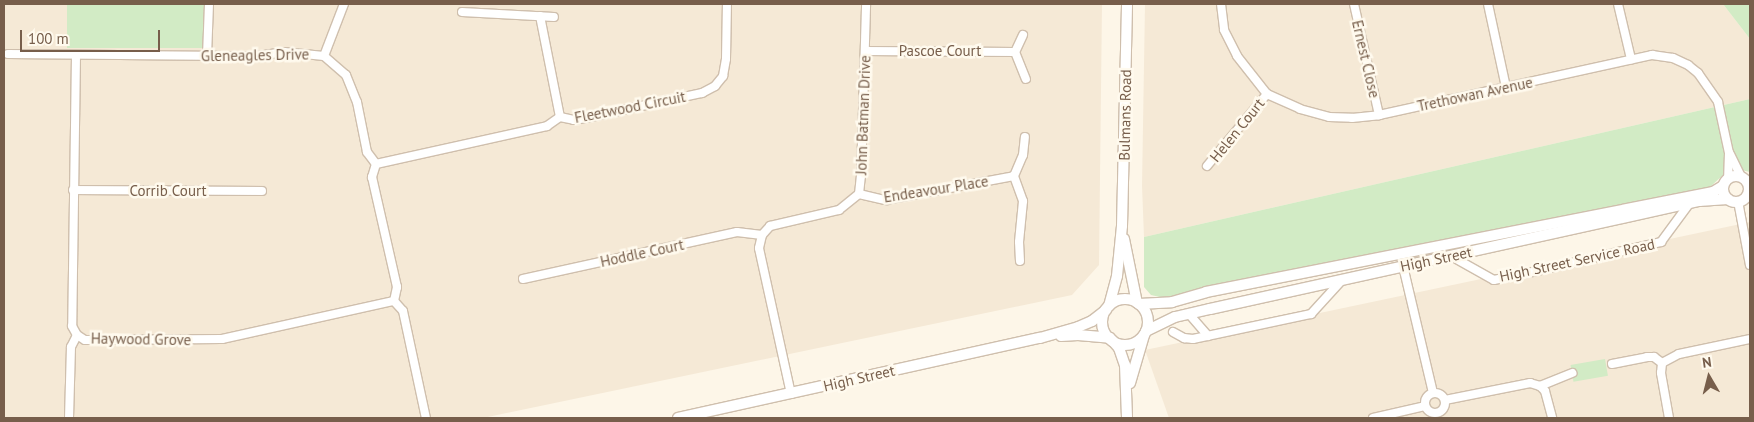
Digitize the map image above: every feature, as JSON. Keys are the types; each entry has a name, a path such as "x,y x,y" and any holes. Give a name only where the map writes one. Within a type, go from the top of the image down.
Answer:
{"main road":[{"name":"Bulmans Road","path":"1107,308 1117,276 1122,226 1127,4"},
{"name":"High Street","path":"1138,303 1172,302 1206,292 1713,192 1726,182 1745,178"},
{"path":"1726,182 1725,195 1741,197 1749,187 1745,178"},
{"name":"High Street","path":"1145,333 1162,322 1189,314 1689,204 1741,197"},
{"name":"Bulmans Road","path":"1122,226 1138,303"},
{"path":"1127,399 1148,318 1138,303 1120,300 1107,308 1102,323 1111,339 1119,348 1125,365 1127,418"},
{"name":"High Street","path":"678,418 1040,338 1092,321 1107,308"},
{"path":"1111,339 1118,343 1132,343 1145,333"},
{"name":"High Street","path":"1040,338 1078,335 1111,339"}],"street":[{"path":"206,56 209,4"},
{"path":"324,56 344,4"},
{"name":"Fleetwood Circuit","path":"376,164 547,126 560,117 574,120 586,118 702,93 715,86 723,76 726,59 727,4"},
{"name":"John Batman Drive","path":"762,235 770,226 839,210 859,194 866,4"},
{"name":"Trethowan Avenue","path":"1220,4 1224,30 1236,56 1267,94 1300,109 1329,117 1352,118 1379,115 1652,55 1673,58 1688,65 1698,73 1718,102 1729,153 1726,182"},
{"name":"Ernest Close","path":"1354,4 1379,115"},
{"path":"1488,4 1506,87"},
{"path":"1618,4 1631,59"},
{"path":"462,12 554,17"},
{"path":"540,16 560,117"},
{"path":"1023,36 1015,52 1026,80"},
{"name":"Pascoe Court","path":"864,51 1015,52"},
{"name":"Gleneagles Drive","path":"8,54 258,56 284,52 324,56 346,75 357,102 367,152 376,164"},
{"name":"Haywood Grove","path":"76,55 72,326 78,335 85,340 222,339 394,301"},
{"name":"Helen Court","path":"1207,166 1267,94"},
{"path":"1020,261 1019,242 1023,201 1014,176 1023,155 1025,137"},
{"name":"Trethowan Avenue","path":"1729,153 1745,178"},
{"path":"376,164 372,178 396,287 394,301 403,311 426,418"},
{"name":"Endeavour Place","path":"859,194 886,200 1014,176"},
{"name":"Corrib Court","path":"73,190 262,191"},
{"path":"1741,197 1750,265"},
{"name":"High Street Service Road","path":"1451,256 1494,280 1528,273 1661,242 1689,204"},
{"name":"Hoddle Court","path":"523,279 737,232 762,235"},
{"path":"762,235 759,248 791,394"},
{"path":"1403,266 1433,393"},
{"path":"1174,332 1184,338 1208,336 1311,314 1344,279"},
{"path":"1189,314 1208,336"},
{"path":"69,418 71,347 78,335"},
{"path":"1669,418 1660,373 1662,364 1679,354 1750,339"},
{"path":"1612,364 1654,357 1662,364"},
{"path":"1540,386 1572,373"},
{"path":"1445,400 1515,384 1530,383 1540,386 1545,391 1552,418"},
{"path":"1433,393 1442,395 1445,400 1445,408 1439,416 1432,413 1425,406 1426,398 1433,393"},
{"path":"1373,418 1425,406"}],"shaded area":[{"path":"5,4 1102,4 1099,265 1072,295 483,418 4,418"},
{"path":"1145,4 1723,4 1750,39 1750,99 1144,237 1142,186"},
{"path":"1750,222 1750,418 1169,418 1145,350"}],"green space":[{"path":"67,4 204,4 204,48 67,48"},
{"path":"1723,4 1750,4 1750,39"},
{"path":"1750,99 1750,172 1741,170 1723,175 1710,187 1164,298 1151,295 1144,287 1144,237"},
{"path":"1605,359 1608,376 1573,382 1571,365"}]}
